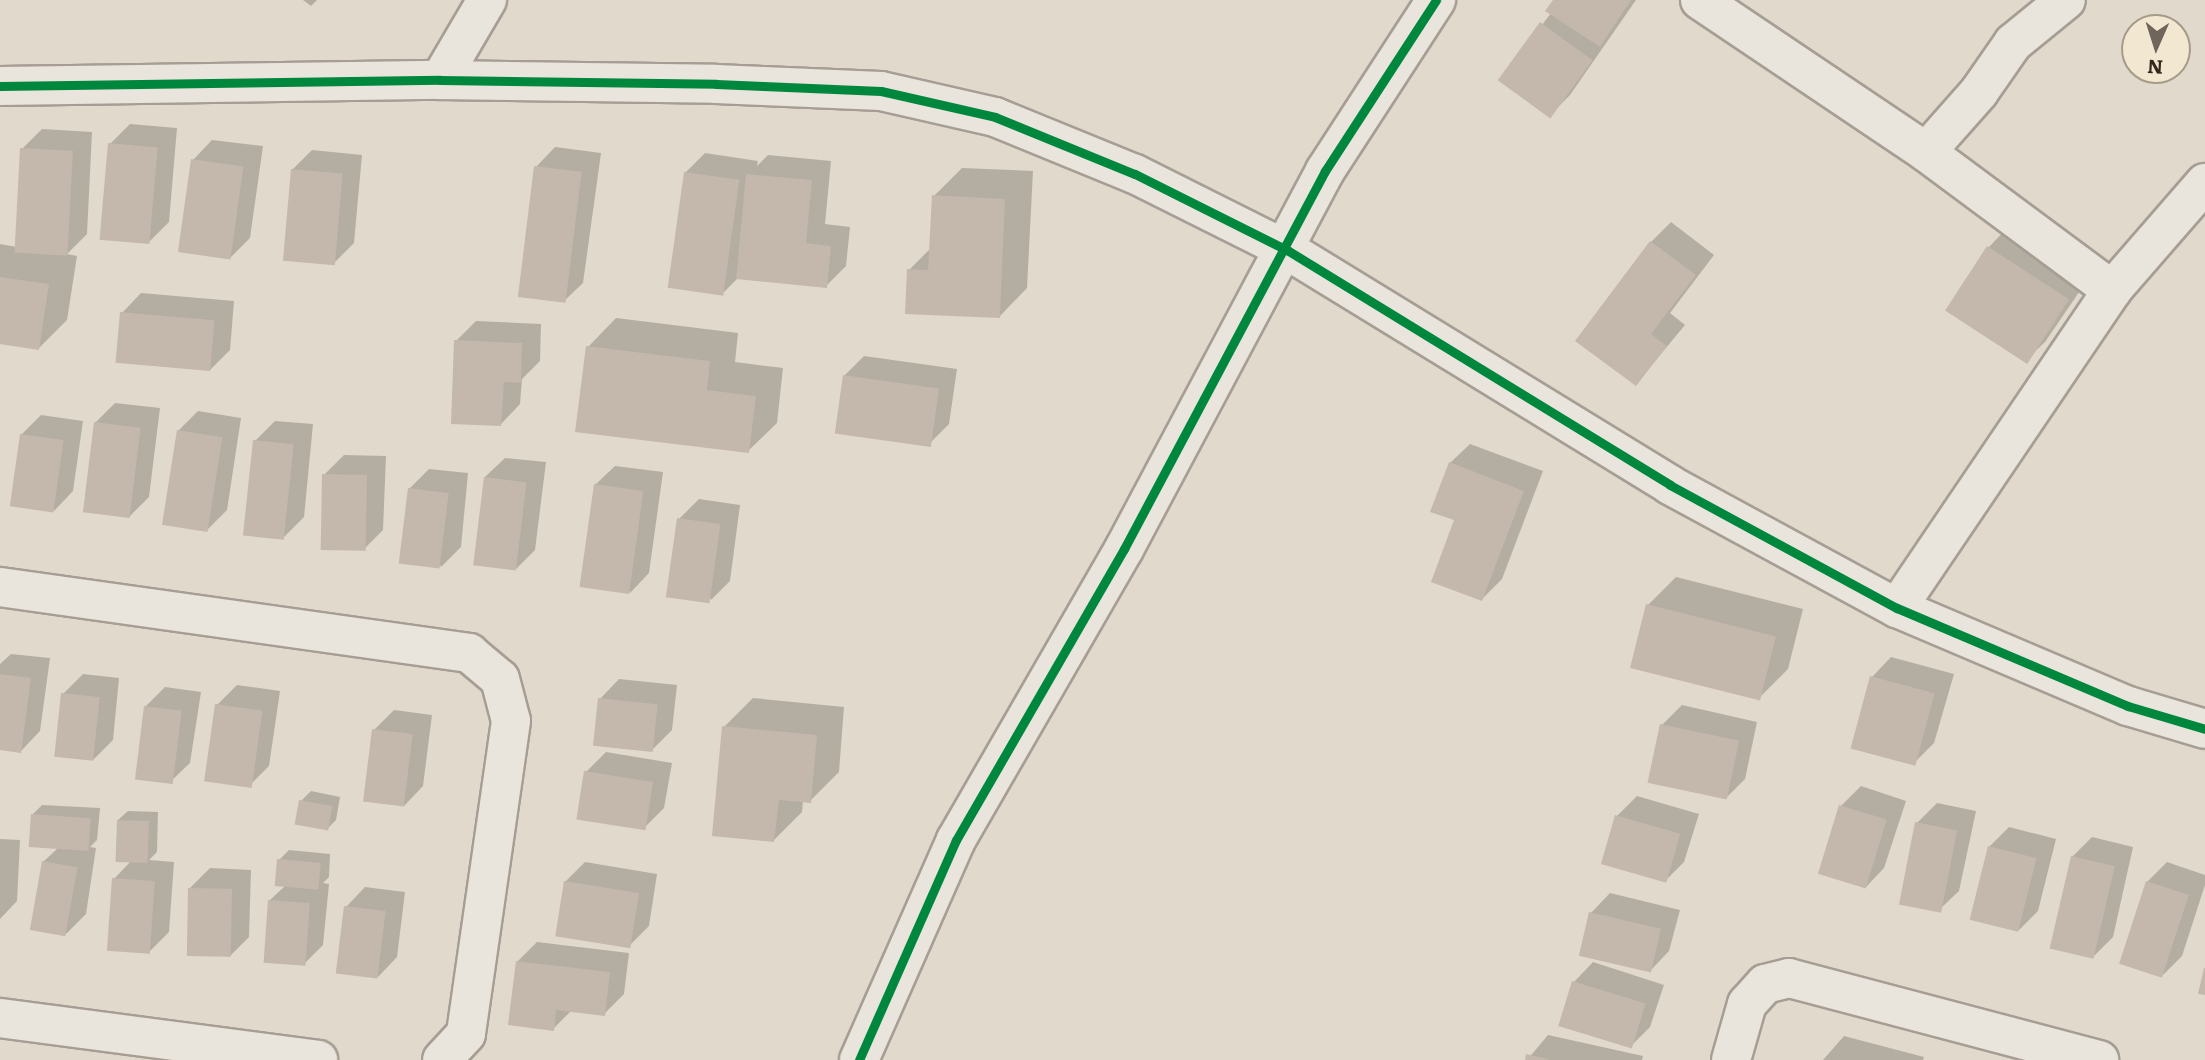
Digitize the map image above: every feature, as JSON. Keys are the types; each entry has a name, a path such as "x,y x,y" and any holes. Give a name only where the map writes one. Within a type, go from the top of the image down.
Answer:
{"street":[{"path":"440,79 487,0"},
{"path":"859,1060 956,840 1124,549 1287,250 1325,171 1436,0"},
{"path":"1700,0 1926,152 2112,290"},
{"path":"1926,152 1979,92 2013,43 2066,0"},
{"path":"0,86 440,79 881,91 995,117 1135,174 1287,250 1670,485 1897,608 2128,706 2205,729"},
{"path":"1897,608 2112,290 2205,183"},
{"path":"0,587 469,653 500,679 511,722 466,1034 442,1060"},
{"path":"1731,1060 1747,1004 1765,984 1789,978 2099,1060"},
{"path":"0,1018 318,1060"}],"building":[{"path":"1553,0 1631,0 1600,47 1545,11"},
{"path":"1540,22 1593,60 1550,118 1498,80"},
{"path":"108,143 158,147 149,244 100,240"},
{"path":"20,148 73,151 67,256 15,253"},
{"path":"191,159 243,166 230,259 178,252"},
{"path":"534,166 582,172 566,303 518,297"},
{"path":"291,169 343,174 335,265 283,261"},
{"path":"684,172 739,180 723,296 668,288"},
{"path":"746,174 812,180 806,243 831,246 827,288 736,279"},
{"path":"932,195 1005,199 1000,318 905,314 907,269 928,270"},
{"path":"1650,241 1696,275 1651,334 1667,346 1636,386 1575,341"},
{"path":"1987,246 2069,299 2027,364 1945,311"},
{"path":"0,277 49,284 39,350 0,344"},
{"path":"120,312 215,320 210,371 116,363"},
{"path":"454,340 522,343 521,383 504,382 501,426 451,424"},
{"path":"586,346 710,361 707,390 756,396 749,453 575,432"},
{"path":"843,375 939,388 931,447 835,433"},
{"path":"94,422 141,428 130,518 83,512"},
{"path":"177,430 222,437 207,532 162,525"},
{"path":"20,434 64,440 53,512 10,506"},
{"path":"253,440 294,444 284,540 243,535"},
{"path":"1449,462 1524,491 1482,601 1431,582 1454,520 1430,512"},
{"path":"322,474 367,475 366,551 321,550"},
{"path":"484,477 527,482 516,571 473,565"},
{"path":"594,484 644,491 629,594 580,587"},
{"path":"408,488 449,493 439,568 399,563"},
{"path":"677,518 721,524 709,603 666,597"},
{"path":"1646,604 1776,636 1760,700 1630,668"},
{"path":"0,674 31,678 21,753 0,750"},
{"path":"1870,676 1935,693 1915,766 1851,748"},
{"path":"61,693 100,697 93,761 54,757"},
{"path":"598,698 658,704 653,752 593,746"},
{"path":"215,704 263,711 252,788 204,781"},
{"path":"144,706 182,711 173,784 135,779"},
{"path":"1660,724 1739,741 1727,800 1648,783"},
{"path":"722,726 817,735 811,803 779,800 774,842 712,836"},
{"path":"372,729 413,734 404,806 363,801"},
{"path":"584,771 653,782 645,830 576,819"},
{"path":"299,800 332,806 328,831 295,825"},
{"path":"1839,805 1887,820 1866,888 1818,874"},
{"path":"31,814 91,818 89,851 29,847"},
{"path":"1615,815 1680,834 1666,883 1601,864"},
{"path":"117,820 149,821 148,863 116,862"},
{"path":"1915,822 1957,830 1941,913 1899,904"},
{"path":"1988,846 2037,858 2018,932 1970,920"},
{"path":"2071,856 2115,866 2093,959 2050,949"},
{"path":"277,859 321,863 318,890 275,886"},
{"path":"42,861 77,867 65,936 30,930"},
{"path":"112,878 155,881 150,954 107,951"},
{"path":"564,881 639,893 630,948 555,936"},
{"path":"2146,881 2189,895 2162,978 2119,964"},
{"path":"188,888 232,889 231,957 187,956"},
{"path":"268,900 310,903 306,966 264,963"},
{"path":"344,906 386,911 377,979 336,973"},
{"path":"1589,912 1661,929 1651,972 1579,956"},
{"path":"516,961 610,972 605,1016 556,1010 554,1031 508,1025"},
{"path":"2205,968 2205,995 2198,994"},
{"path":"1572,981 1646,1004 1632,1048 1558,1026"},
{"path":"1526,1054 1548,1059 1548,1060 1525,1060"}],"cycle path":[{"path":"859,1060 956,840 1124,549 1325,171 1436,0"},
{"path":"0,86 440,80 716,84 881,91 995,117 1135,174 1287,250 1670,485 1897,608 2128,706 2205,729"}]}
